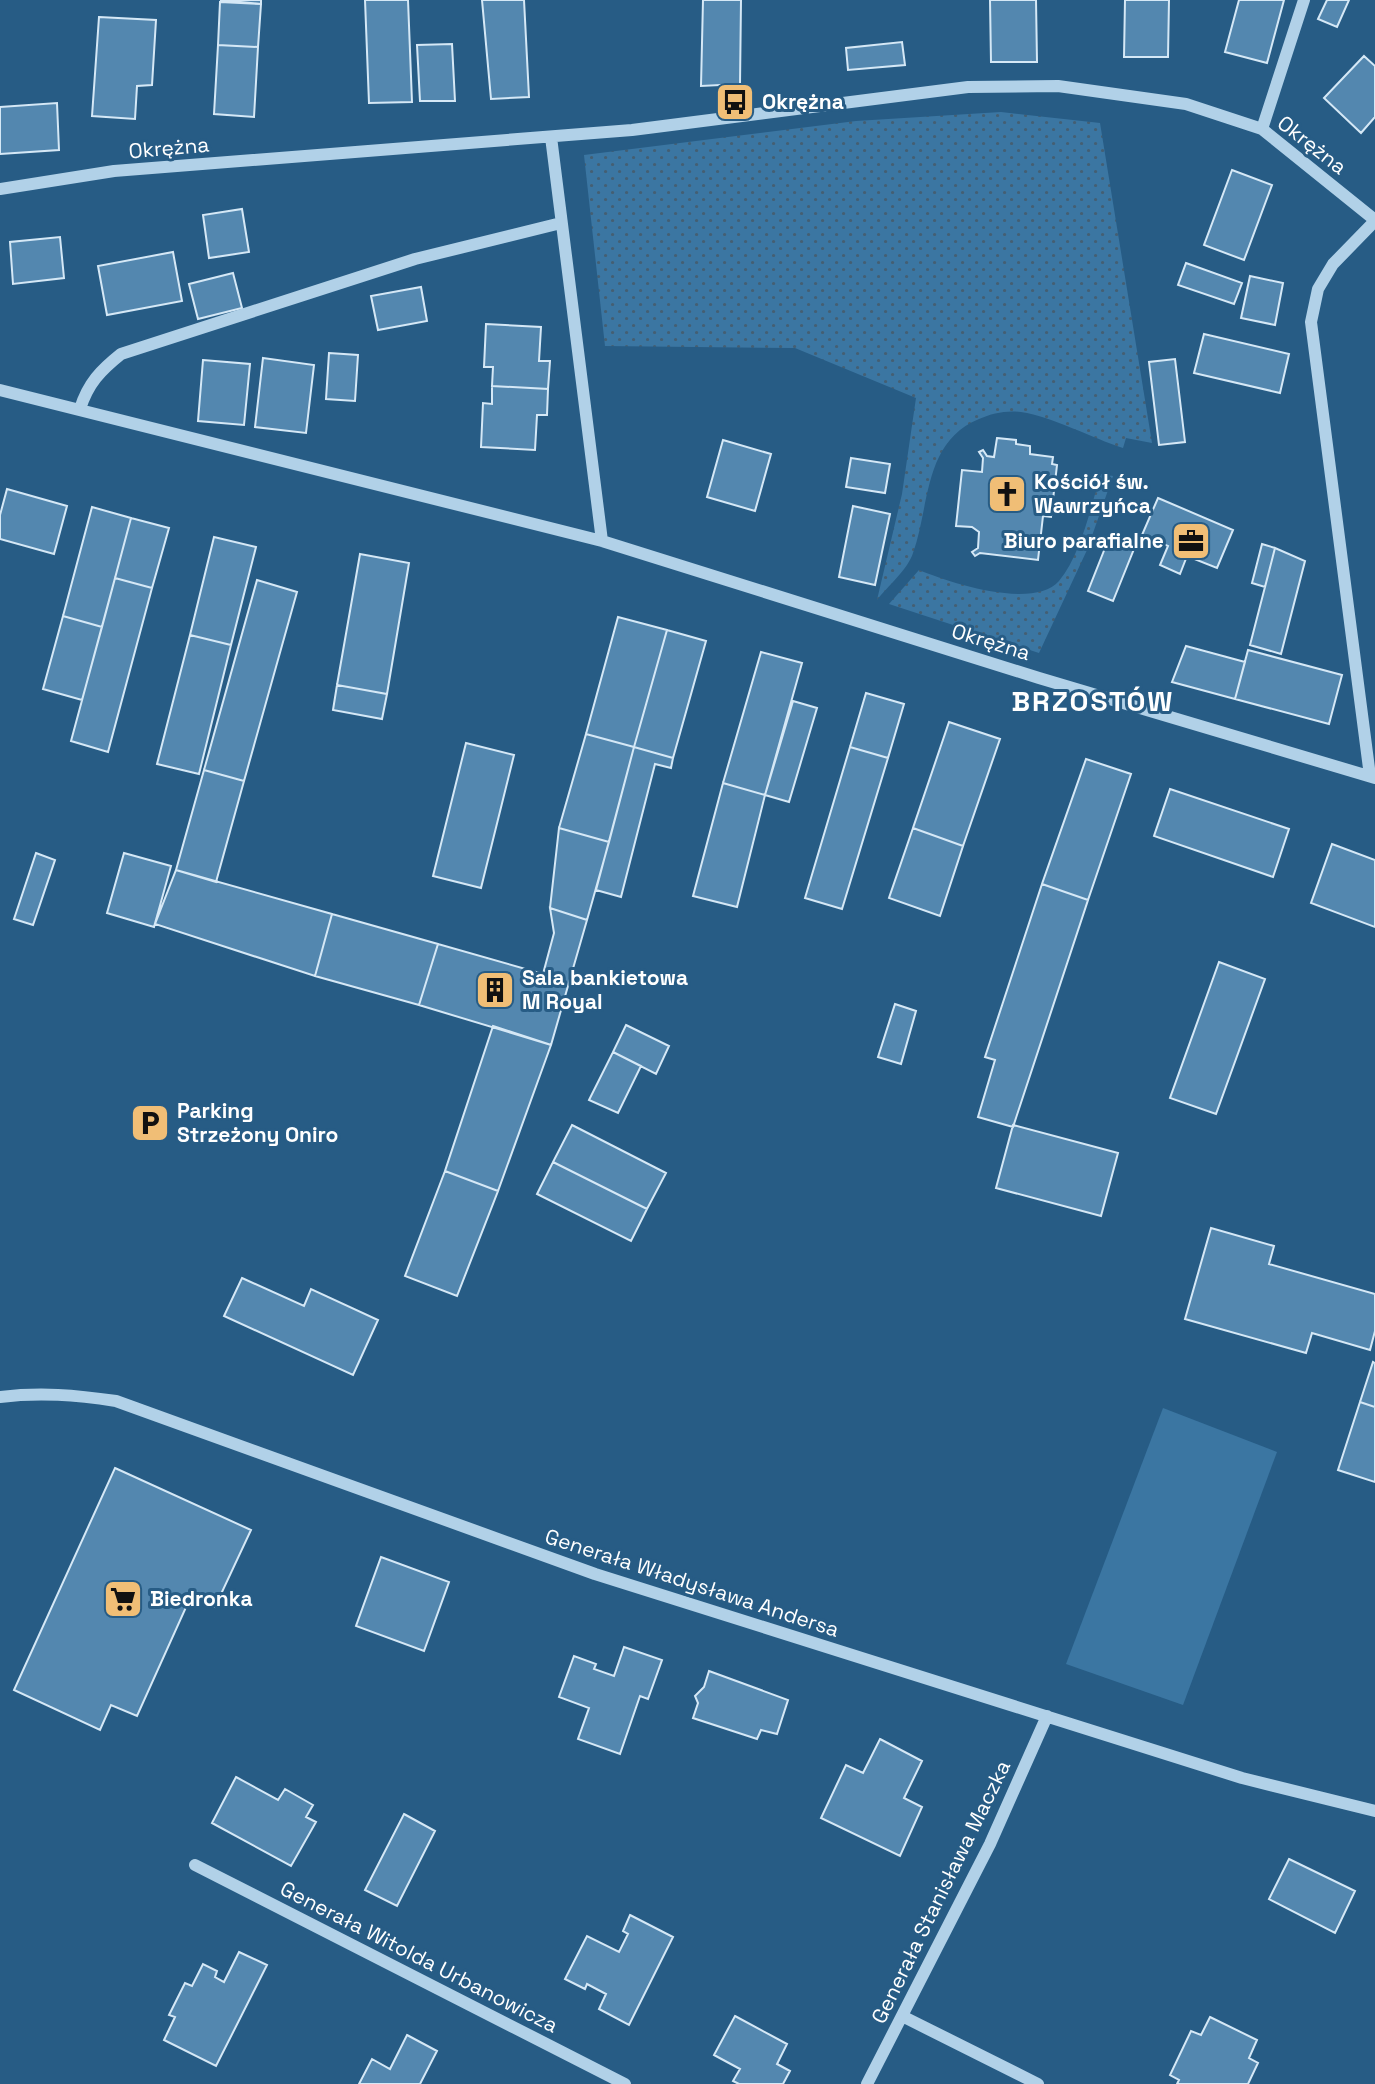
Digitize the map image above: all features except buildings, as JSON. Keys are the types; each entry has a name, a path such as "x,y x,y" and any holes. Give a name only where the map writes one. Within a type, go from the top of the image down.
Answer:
{"street":[{"path":"1262,129 1304,0"},
{"name":"Okrężna","path":"0,189 114,171 632,130 968,87 1058,86 1186,104 1262,129 1375,221 1333,264 1318,289 1311,321 1373,777 1026,674 601,541 0,390"},
{"path":"551,137 601,541"},
{"path":"80,409 87,389 99,372 121,354 415,259 561,223"},
{"name":"Generała Władysława Andersa","path":"0,1397 31,1393 75,1394 116,1401 595,1574 1242,1777 1375,1811"},
{"name":"Generała Stanisława Maczka","path":"867,2084 990,1844 1047,1716"},
{"name":"Generała Witolda Urbanowicza","path":"195,1865 603,2079 625,2084"},
{"path":"902,2016 1038,2084"}],"shaded area":[{"path":"1001,112 1100,123 1152,443 1126,438 1123,448 1046,418 1010,411 989,415 961,429 947,443 931,477 913,553 902,571 877,600 902,494 916,398 795,348 605,346 584,155 856,121"},
{"path":"1101,474 1113,476 1087,550 1039,653 889,604 919,570 991,591 1012,594 1047,589 1059,581 1074,557"},
{"path":"1163,1408 1277,1452 1183,1705 1066,1664"}],"place":[{"name":"Okrężna","path":"735,102"},
{"name":"Kościół św. Wawrzyńca","path":"1007,494"},
{"name":"Biuro parafialne","path":"1191,541"},
{"name":"Sala bankietowa M Royal","path":"495,990"},
{"name":"Parking Strzeżony Oniro","path":"150,1123"},
{"name":"Biedronka","path":"123,1599"}],"district":[{"name":"BRZOSTÓW","path":"1093,701"}]}
